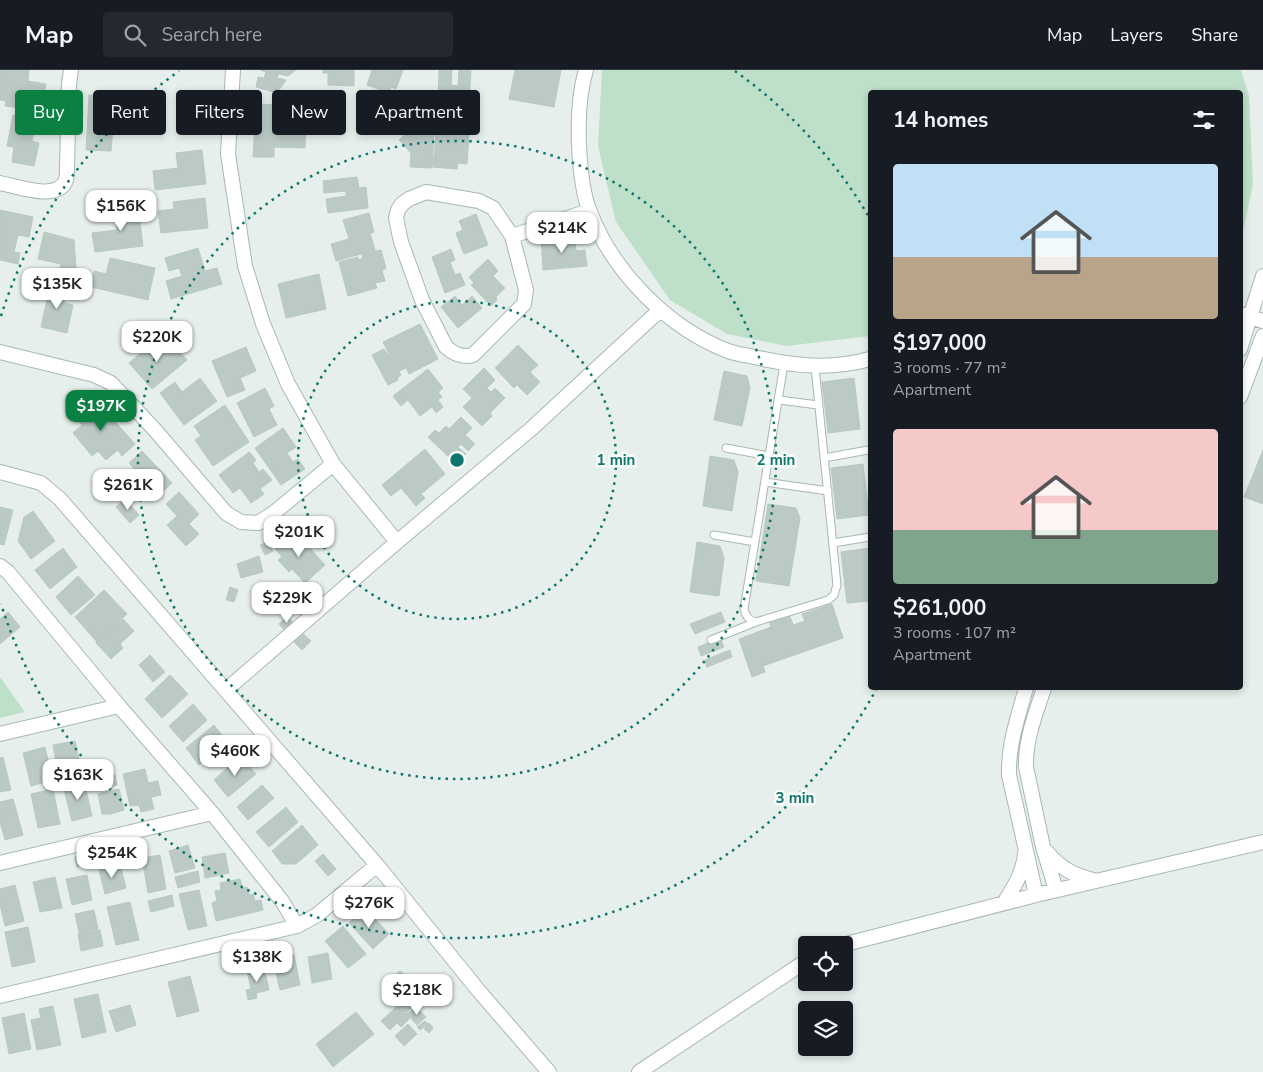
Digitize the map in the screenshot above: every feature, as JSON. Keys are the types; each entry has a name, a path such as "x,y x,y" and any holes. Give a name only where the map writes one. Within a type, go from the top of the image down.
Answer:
{"street":[{"path":"0,183 42,192 56,190 66,181 71,70"},
{"path":"233,70 228,154 245,266 263,324 288,384 333,464 397,542"},
{"path":"586,70 582,81 578,132 580,168 589,211 606,245 624,273 660,310 694,333 729,351 784,364 815,367 868,360"},
{"path":"426,192 479,201 493,208 512,236 526,290 524,304 473,356 459,356 446,347 422,300 401,242 396,218 398,210 409,199 426,192"},
{"path":"512,236 589,211"},
{"path":"1243,340 1263,276"},
{"path":"226,690 531,429 660,310"},
{"path":"1243,389 1263,336"},
{"path":"0,352 94,375 112,383 226,513 241,522 258,523 275,512 333,464"},
{"path":"0,472 40,483 60,499 377,865 478,990 549,1072"},
{"path":"0,566 8,572 119,706 212,813 282,901 297,926"},
{"path":"1025,690 1011,741 1009,775 1036,895"},
{"path":"1043,690 1027,744 1026,767 1043,847 1056,890"},
{"path":"0,734 119,706"},
{"path":"0,862 212,813"},
{"path":"853,942 1056,890 1263,842"},
{"path":"1004,903 1022,872 1026,846"},
{"path":"1043,847 1068,872 1097,881"},
{"path":"0,996 297,926 317,915 377,865"},
{"path":"639,1072 798,966"}],"lane":[{"path":"756,622 750,620 744,609 784,364"},
{"path":"711,640 756,622 828,600 834,595 837,585 815,367"},
{"path":"779,400 818,405"},
{"path":"726,448 769,456"},
{"path":"824,458 868,450"},
{"path":"765,482 828,491"},
{"path":"714,534 755,542"},
{"path":"833,543 868,537"}],"green space":[{"path":"602,70 1241,70 1249,96 1253,184 1243,232 1243,90 868,90 868,336 786,346 727,334 670,300 616,222 598,146"},
{"path":"0,677 25,712 0,718"}],"building":[{"path":"0,70 29,70 28,81 46,84 45,90 15,90 15,107 5,106 6,101 0,100"},
{"path":"260,70 296,70 288,76 278,74 277,78 286,80 279,90 272,90 272,92 256,87 258,77 264,78 266,72"},
{"path":"323,70 354,70 354,86 328,85 328,73 323,73"},
{"path":"372,70 403,70 396,89 391,87 390,90 381,90 367,85"},
{"path":"439,70 452,70 451,85 458,86 459,70 471,70 470,90 438,90"},
{"path":"515,70 561,70 554,107 509,99"},
{"path":"89,95 93,95 93,135 112,135 111,151 86,150"},
{"path":"262,104 272,105 272,135 306,135 305,148 274,147 274,157 253,157 254,135 262,135"},
{"path":"13,115 15,115 15,135 33,135 32,141 39,143 34,166 12,162 14,147 7,146"},
{"path":"405,135 434,135 432,168 410,167 411,153 399,140"},
{"path":"436,135 469,135 467,164 458,163 457,169 433,167"},
{"path":"202,150 206,184 155,190 153,171 178,168 176,153"},
{"path":"357,177 359,188 366,187 368,208 328,213 326,199 346,196 346,191 324,193 323,181"},
{"path":"205,198 208,228 161,233 158,211 174,209 173,202"},
{"path":"138,206 143,246 95,252 92,233 117,230 114,209"},
{"path":"0,210 33,217 29,237 18,235 14,252 20,253 18,264 0,260"},
{"path":"369,213 374,232 370,233 375,250 336,261 331,244 349,239 343,220"},
{"path":"476,214 488,245 464,254 456,233 463,230 459,221"},
{"path":"44,232 74,240 77,280 58,275 61,264 38,259"},
{"path":"575,237 576,251 585,250 587,266 543,270 541,240"},
{"path":"198,248 205,271 217,268 222,284 171,299 166,281 182,276 179,268 169,271 165,258"},
{"path":"451,249 455,260 450,262 455,275 460,273 465,285 445,293 432,257"},
{"path":"381,250 386,268 382,271 385,281 375,283 377,288 348,296 339,262 358,257 358,260 363,258 362,254"},
{"path":"110,258 155,268 148,300 91,287 94,271 106,274"},
{"path":"488,259 498,271 493,276 505,288 496,297 497,300 491,306 471,285 474,283 469,277"},
{"path":"319,274 326,309 286,318 278,284"},
{"path":"51,281 59,282 57,291 66,293 64,303 73,305 67,333 41,327"},
{"path":"455,296 462,305 472,296 482,308 458,328 441,307"},
{"path":"420,324 438,359 409,374 406,368 399,371 401,375 397,378 398,380 388,385 372,355 384,349 388,355 383,342"},
{"path":"157,339 168,352 175,346 187,360 152,389 129,363"},
{"path":"518,345 538,365 530,372 540,382 527,395 517,385 514,388 495,368"},
{"path":"246,347 256,371 240,378 245,390 227,397 212,361"},
{"path":"484,368 495,380 487,388 491,392 495,388 505,398 490,413 492,416 482,426 463,407 472,398 463,389"},
{"path":"428,369 443,388 438,392 442,397 438,400 443,407 436,413 432,407 420,416 408,400 401,406 393,396"},
{"path":"724,371 747,376 750,388 742,426 714,420"},
{"path":"200,378 217,401 184,425 160,393 175,382 182,392"},
{"path":"854,378 860,429 828,433 822,382"},
{"path":"265,388 274,406 269,409 277,425 254,437 237,403"},
{"path":"95,399 135,444 122,456 118,450 106,460 98,451 92,456 73,433 82,425 75,417"},
{"path":"225,405 249,442 213,466 195,440 201,436 194,426"},
{"path":"461,417 472,428 465,435 475,444 468,451 461,444 458,447 466,454 456,464 428,437 435,430 439,433 446,426 449,429"},
{"path":"283,428 296,447 287,453 293,462 298,459 305,469 281,485 255,448"},
{"path":"425,449 445,474 421,494 425,498 416,506 401,488 391,496 382,485"},
{"path":"1263,450 1263,504 1244,497"},
{"path":"142,451 172,483 160,494 152,485 139,498 126,484 138,473 129,463"},
{"path":"249,452 256,460 253,463 259,472 263,469 272,480 260,489 264,494 251,503 240,488 233,493 219,475"},
{"path":"710,456 734,460 738,472 732,511 703,506"},
{"path":"863,464 868,515 837,519 831,468"},
{"path":"179,492 199,514 189,524 199,534 186,546 167,525 177,516 166,504"},
{"path":"125,499 139,515 130,523 116,507"},
{"path":"768,504 796,508 800,518 789,586 756,581"},
{"path":"0,507 13,510 4,545 0,544"},
{"path":"33,511 55,541 31,559 18,541 24,517"},
{"path":"285,535 293,544 300,537 325,565 305,583 292,569 289,572 278,560 282,557 273,546"},
{"path":"268,542 273,551 265,555 260,545"},
{"path":"697,542 720,546 724,558 719,596 690,592"},
{"path":"63,548 77,567 50,589 35,570"},
{"path":"868,548 868,601 847,603 841,552"},
{"path":"259,556 263,572 241,578 237,564"},
{"path":"78,576 95,595 71,615 56,597"},
{"path":"230,587 238,590 234,602 226,600"},
{"path":"104,590 127,614 97,642 75,617"},
{"path":"832,604 843,638 763,666 765,672 752,677 739,639 771,627 769,621 789,614 793,625 805,621 802,614"},
{"path":"8,612 20,627 0,644 0,619"},
{"path":"721,612 725,622 695,634 690,624"},
{"path":"287,616 295,625 287,633 279,624"},
{"path":"123,619 134,631 120,644 123,648 111,659 96,643"},
{"path":"300,631 311,641 302,650 292,640"},
{"path":"720,638 724,647 701,656 698,647"},
{"path":"730,650 732,657 707,667 705,660"},
{"path":"150,655 165,672 153,682 139,665"},
{"path":"170,675 188,694 162,718 145,699"},
{"path":"193,704 207,720 183,742 169,726"},
{"path":"214,725 228,743 199,765 186,748"},
{"path":"75,741 82,774 59,779 53,745"},
{"path":"45,747 53,780 31,786 23,753"},
{"path":"240,756 256,774 228,797 214,780"},
{"path":"3,757 11,790 0,792 0,758"},
{"path":"145,769 148,783 158,781 161,795 151,797 154,809 141,812 139,805 130,806 123,774"},
{"path":"115,775 117,785 97,790 95,780"},
{"path":"84,781 92,816 72,821 63,786"},
{"path":"262,785 274,798 248,820 237,807"},
{"path":"53,789 60,824 38,828 31,794"},
{"path":"119,789 124,810 111,814 102,814 98,794"},
{"path":"13,799 23,835 5,840 0,822 0,802"},
{"path":"286,807 298,822 269,847 256,832"},
{"path":"302,825 318,845 296,864 282,864 272,851"},
{"path":"188,845 195,868 175,873 169,851"},
{"path":"225,853 229,873 205,878 202,857"},
{"path":"88,854 90,864 77,867 75,857"},
{"path":"323,854 336,869 328,876 315,861"},
{"path":"160,855 166,889 148,893 142,858"},
{"path":"120,864 126,888 105,894 99,870"},
{"path":"198,871 200,882 178,888 175,877"},
{"path":"87,875 92,900 72,905 66,879"},
{"path":"55,877 62,908 40,912 33,882"},
{"path":"240,879 243,888 247,887 249,895 253,894 255,901 261,900 263,910 216,921 212,903 217,901 215,891 221,890 220,883"},
{"path":"15,885 24,921 5,926 0,905 0,889"},
{"path":"199,890 207,926 188,930 179,894"},
{"path":"172,895 174,906 151,912 148,901"},
{"path":"130,902 139,940 116,945 107,907"},
{"path":"365,908 389,934 373,949 349,923"},
{"path":"94,910 98,929 79,933 75,914"},
{"path":"343,926 366,954 348,968 325,941"},
{"path":"28,927 35,962 12,967 5,932"},
{"path":"100,930 103,946 81,951 78,934"},
{"path":"328,953 332,979 312,983 308,957"},
{"path":"294,955 300,985 280,990 273,960"},
{"path":"248,957 249,964 237,967 236,960"},
{"path":"264,967 269,990 256,993 257,998 248,1000 246,990 251,989 247,971"},
{"path":"400,971 404,975 396,981 393,977"},
{"path":"190,976 199,1011 177,1017 168,982"},
{"path":"98,994 106,1032 82,1038 74,999"},
{"path":"406,998 413,1006 406,1013 410,1018 401,1027 397,1023 390,1030 381,1021"},
{"path":"130,1005 136,1025 116,1032 109,1011"},
{"path":"53,1006 61,1045 37,1050 31,1020 41,1018 39,1009"},
{"path":"416,1007 426,1017 417,1025 407,1014"},
{"path":"356,1012 374,1034 333,1067 316,1044"},
{"path":"24,1013 31,1049 9,1054 2,1018"},
{"path":"425,1021 428,1024 420,1030 417,1027"},
{"path":"429,1023 433,1028 429,1033 424,1029"},
{"path":"408,1024 417,1034 404,1046 395,1036"}]}
